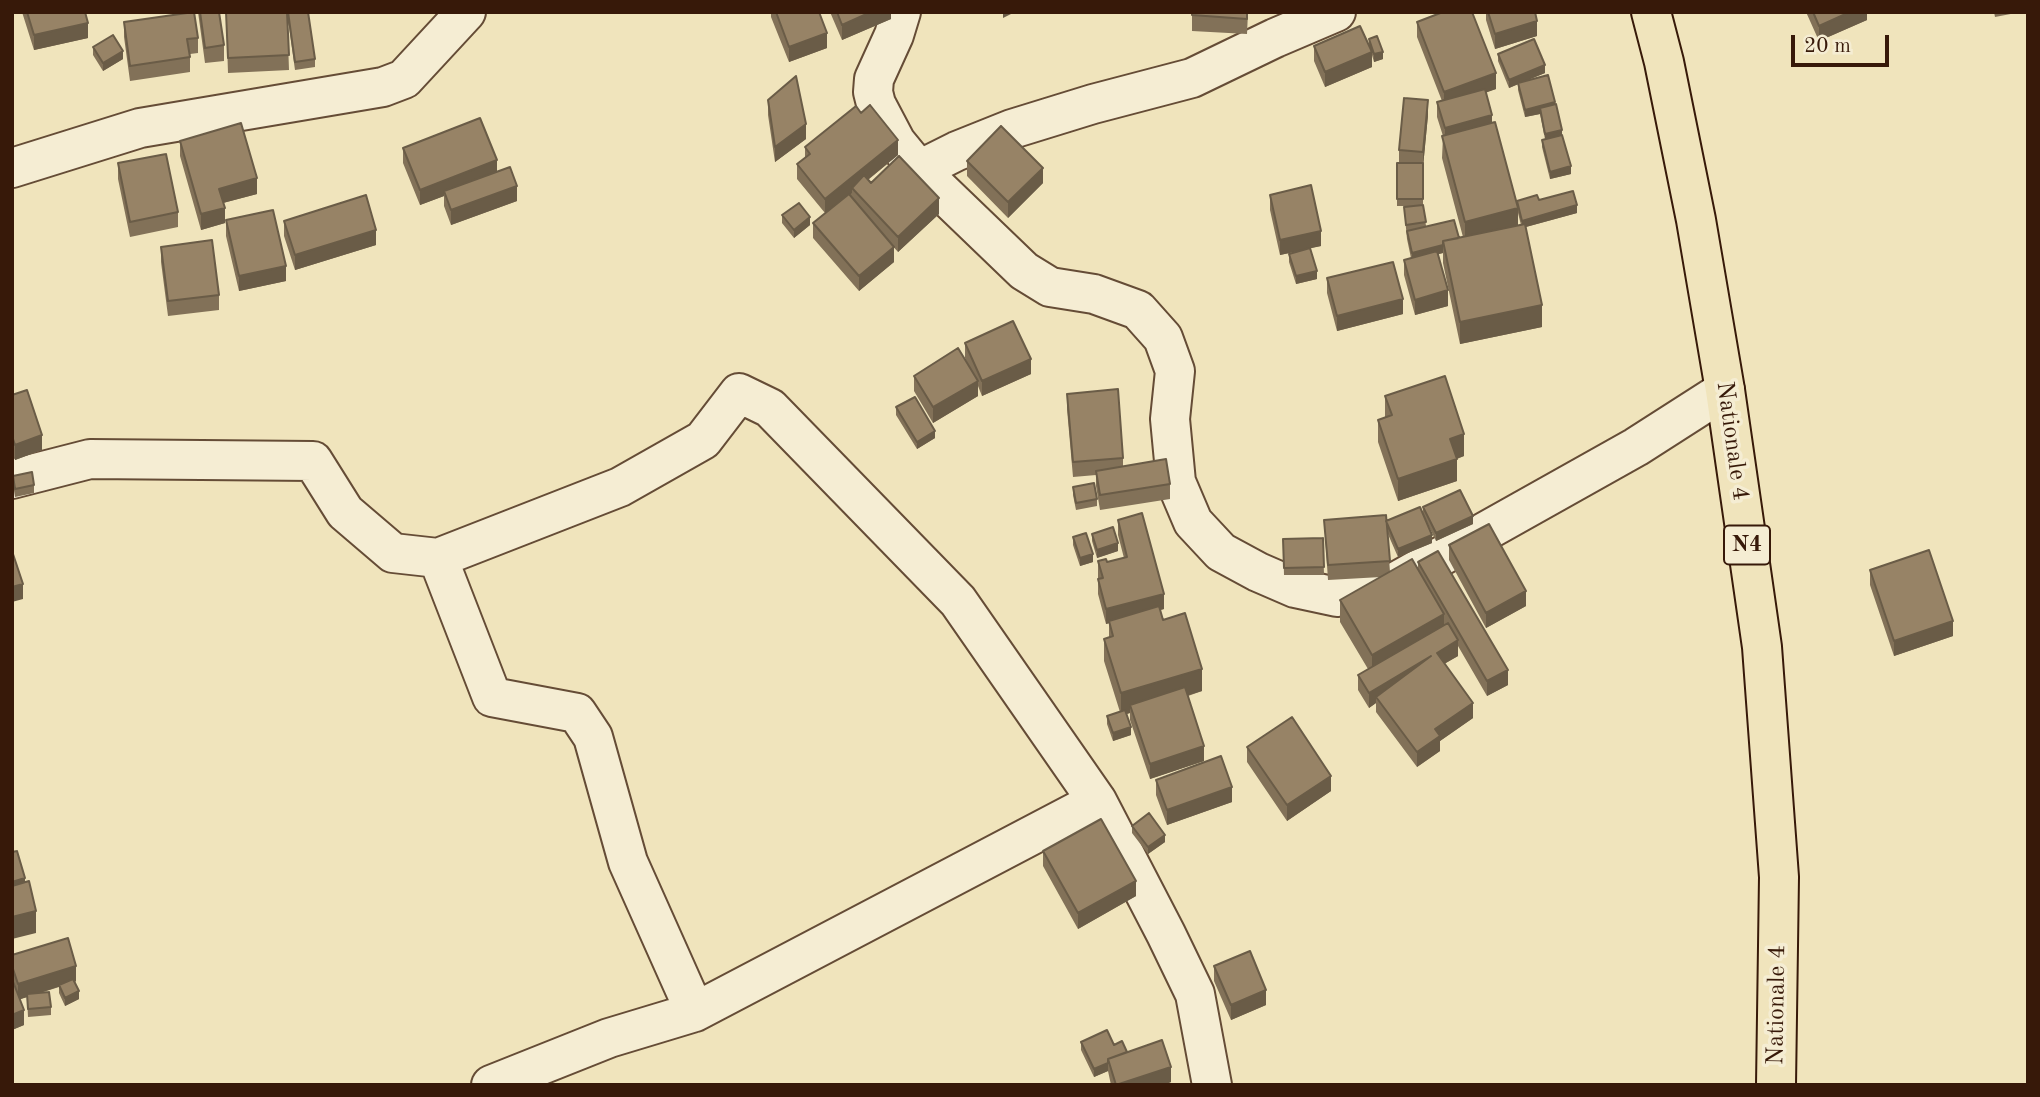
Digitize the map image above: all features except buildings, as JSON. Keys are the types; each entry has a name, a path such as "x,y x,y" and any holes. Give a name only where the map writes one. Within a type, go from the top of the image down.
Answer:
{"highway":[{"name":"Nationale 4","path":"1651,12 1664,62 1696,220 1725,390 1762,648 1779,877 1776,1085"}],"street":[{"path":"12,168 140,128 383,87 404,79 466,12"},
{"path":"901,12 897,28 874,79 873,92 876,104 896,142 919,170 1024,271 1050,287 1094,295 1138,310 1164,338 1175,371 1170,419 1176,482 1194,522 1221,552 1295,588 1337,597 1381,590 1636,447 1725,390"},
{"path":"919,170 957,150 1012,129 1192,78 1336,12"},
{"path":"12,479 90,459 313,461 345,512 393,553 438,558 620,487 703,440 738,393 770,408 958,601 1097,801 1195,994 1212,1085"},
{"path":"438,558 492,697 576,713 593,737 628,862 695,1012"},
{"path":"491,1085 609,1038 695,1012 1097,801"}]}
